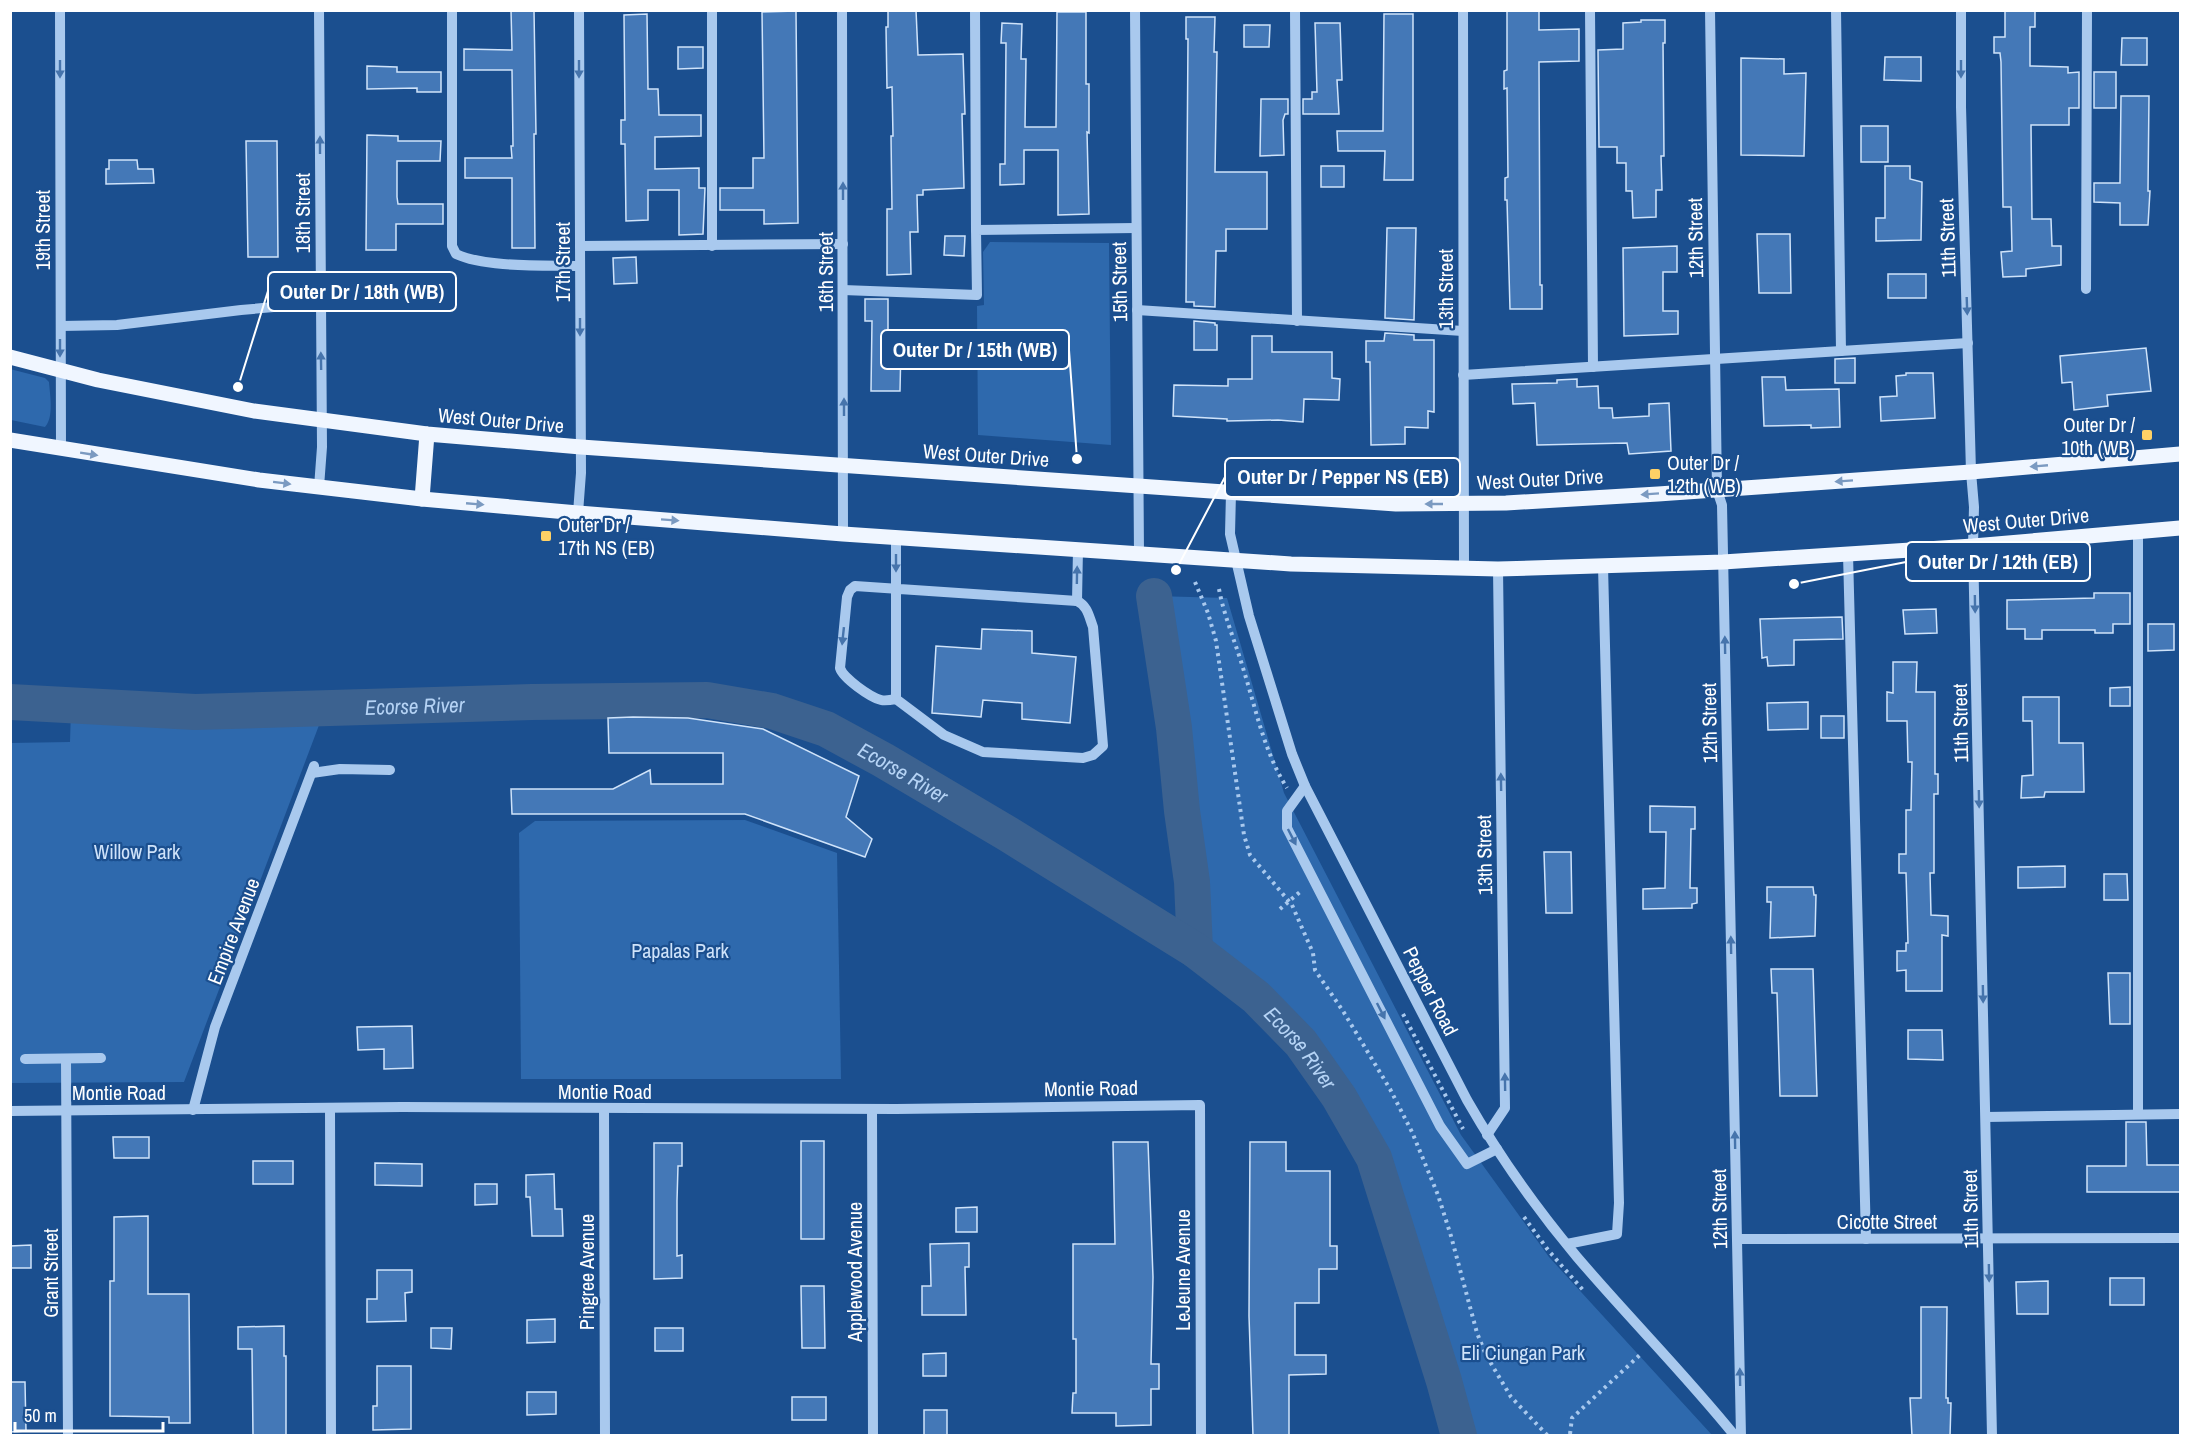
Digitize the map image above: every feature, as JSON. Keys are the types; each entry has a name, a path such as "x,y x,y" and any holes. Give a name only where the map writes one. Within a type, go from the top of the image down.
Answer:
{"main road":[{"name":"West Outer Drive","path":"10,357 99,380 254,411 427,434 844,466 1396,504 1506,504 1971,472 2181,454"},
{"path":"422,499 427,434"},
{"name":"West Outer Drive","path":"10,440 259,480 422,499 843,534 1291,564 1498,569 1723,562 1973,546 2181,528"}],"street":[{"name":"19th Street","path":"60,10 61,449"},
{"name":"18th Street","path":"319,10 321,420 319,487"},
{"path":"452,10 452,246 456,254 475,260 580,266"},
{"name":"17th Street","path":"578,513 581,447 579,10"},
{"path":"711,10 712,246"},
{"name":"16th Street","path":"842,10 843,534"},
{"path":"843,290 977,295 975,10"},
{"name":"15th Street","path":"1135,10 1138,554"},
{"path":"1295,10 1297,321"},
{"name":"13th Street","path":"1463,10 1464,568"},
{"path":"1590,10 1593,367"},
{"name":"12th Street","path":"1710,10 1717,490 1722,505 1741,1436"},
{"path":"1836,10 1841,351"},
{"name":"11th Street","path":"1960,10 1971,472 1974,507 1992,1436"},
{"path":"2086,289 2087,10"},
{"path":"976,230 1136,228"},
{"path":"580,246 843,244"},
{"path":"61,326 117,326 241,309 444,292"},
{"path":"1137,310 1463,332"},
{"path":"1463,375 1968,344"},
{"name":"Pepper Road","path":"1232,493 1230,534 1249,616 1292,754 1305,786 1487,1134 1519,1183 1567,1244 1700,1393 1735,1436"},
{"path":"2138,532 2138,1114"},
{"path":"896,537 896,699"},
{"path":"1077,601 1078,549"},
{"path":"1848,554 1866,1239"},
{"path":"1567,1244 1617,1234 1620,1203 1603,566"},
{"name":"13th Street","path":"1487,1134 1505,1108 1498,569"},
{"path":"855,586 896,588 1077,601 1083,604 1093,627 1103,746 1093,755 1083,758 983,752 944,735 896,699 881,700 849,681 841,673 840,668 847,597 850,590 855,586"},
{"name":"Empire Avenue","path":"193,1110 216,1027 313,770 390,770"},
{"path":"1305,786 1287,811 1287,828 1440,1126 1467,1164 1497,1149"},
{"path":"25,1059 101,1058"},
{"name":"Grant Street","path":"66,1059 68,1436"},
{"name":"Montie Road","path":"10,1111 330,1108 872,1109 1200,1105"},
{"name":"LeJeune Avenue","path":"1200,1105 1201,1436"},
{"path":"330,1108 331,1436"},
{"name":"Pingree Avenue","path":"604,1109 605,1436"},
{"name":"Applewood Avenue","path":"872,1109 873,1436"},
{"path":"1986,1117 2181,1114"},
{"name":"Cicotte Street","path":"1737,1239 2181,1238"}],"path":[{"path":"1195,582 1208,613 1216,641 1244,834 1250,855 1288,901 1301,923 1313,952 1315,970 1343,1011 1390,1089 1412,1132 1438,1195 1477,1333 1486,1355 1511,1397 1548,1436"},
{"path":"1280,909 1301,891"},
{"path":"1570,1434 1572,1418 1642,1353"}],"green space":[{"path":"990,242 1109,243 1111,445 978,435 977,306 984,305 983,252"},
{"path":"10,369 45,378 49,382 50,418 45,427 11,420"},
{"name":"Eli Ciungan Park","path":"1154,596 1227,598 1284,793 1461,1135 1549,1257 1712,1435 1459,1435 1374,1158 1339,1097 1301,1043 1256,997 1195,950 1185,817"},
{"name":"Willow Park","path":"71,709 324,712 184,1082 11,1083 10,743 70,742"},
{"name":"Papalas Park","path":"745,820 837,853 841,1079 521,1079 519,833 535,821"}],"building":[{"path":"511,10 534,10 535,248 512,248 512,178 465,178 465,158 512,158 512,70 464,70 464,49 512,50"},
{"path":"888,10 916,10 918,55 963,54 965,114 962,114 964,188 923,190 923,195 917,195 918,232 910,232 911,274 887,275 887,209 892,209 891,136 893,136 892,87 887,88"},
{"path":"1507,10 1539,10 1539,30 1579,29 1579,61 1539,62 1542,309 1510,309 1507,200 1505,200 1505,178 1508,177 1507,88 1504,89 1504,71 1507,70"},
{"path":"2005,10 2035,10 2035,27 2030,27 2030,66 2068,67 2068,73 2079,72 2079,108 2069,108 2069,125 2031,125 2032,219 2051,219 2052,246 2061,246 2061,265 2026,269 2026,276 2003,277 2001,252 2012,251 2011,207 2003,207 2001,62 2000,53 1994,53 1994,37 2005,37"},
{"path":"796,11 798,223 764,224 764,210 720,210 720,188 753,188 753,158 764,158 762,12"},
{"path":"1057,12 1086,12 1086,84 1089,84 1089,133 1087,132 1089,214 1058,215 1058,150 1024,150 1024,184 1000,185 1000,164 1005,164 1006,43 1001,43 1002,23 1022,24 1021,59 1026,59 1025,127 1056,127"},
{"path":"647,14 648,89 658,89 659,115 701,115 701,136 655,137 655,169 699,168 699,188 705,188 703,234 679,235 679,190 648,190 648,220 626,221 625,144 621,144 621,120 625,120 624,15"},
{"path":"1384,14 1413,14 1413,180 1384,180 1385,151 1338,151 1337,131 1383,131"},
{"path":"1186,17 1215,17 1214,52 1217,52 1215,172 1267,172 1267,229 1226,229 1226,251 1216,251 1215,307 1194,306 1194,302 1186,302 1188,39 1186,39"},
{"path":"1641,20 1665,20 1665,43 1663,43 1664,156 1661,156 1662,190 1656,190 1656,217 1633,218 1632,191 1626,191 1626,163 1617,163 1617,147 1599,147 1598,50 1623,49 1623,23 1641,22"},
{"path":"1315,23 1340,23 1342,80 1337,80 1339,114 1303,114 1303,99 1312,99 1312,92 1317,92"},
{"path":"1244,25 1270,25 1269,47 1244,47"},
{"path":"2122,38 2147,38 2147,65 2121,65"},
{"path":"678,47 703,47 703,68 678,69"},
{"path":"1885,57 1921,57 1921,81 1884,80"},
{"path":"1741,58 1784,59 1784,74 1806,73 1804,156 1741,155"},
{"path":"367,66 397,67 397,72 441,72 441,92 417,92 417,88 367,89"},
{"path":"2094,72 2116,72 2116,108 2094,108"},
{"path":"2121,96 2149,96 2148,225 2120,225 2120,203 2094,202 2094,183 2120,183"},
{"path":"1261,99 1288,99 1288,114 1285,114 1283,120 1284,155 1260,156"},
{"path":"1861,126 1888,126 1888,162 1861,162"},
{"path":"367,135 398,136 398,141 441,141 440,161 397,161 397,197 398,204 443,204 443,224 396,224 396,250 366,250"},
{"path":"246,141 277,141 278,257 248,257"},
{"path":"109,160 137,160 138,169 153,169 154,183 106,184 106,169 109,169"},
{"path":"1321,166 1344,166 1344,187 1321,187"},
{"path":"1885,166 1910,166 1910,179 1922,182 1921,240 1876,241 1876,218 1885,218"},
{"path":"1387,228 1416,228 1414,320 1385,318"},
{"path":"1757,234 1790,234 1791,293 1759,293"},
{"path":"945,236 965,236 964,256 944,255"},
{"path":"1677,246 1677,272 1663,272 1663,311 1678,311 1678,334 1624,336 1623,248"},
{"path":"636,257 637,283 614,284 613,258"},
{"path":"1888,274 1926,274 1926,298 1888,298"},
{"path":"865,299 888,299 888,345 901,345 900,391 871,391 872,321 865,321"},
{"path":"1194,321 1217,325 1217,350 1194,350"},
{"path":"1385,333 1414,335 1414,340 1434,340 1434,412 1428,411 1428,428 1405,427 1405,444 1371,445 1370,362 1366,362 1366,341 1384,341"},
{"path":"1252,336 1272,336 1272,352 1332,352 1332,378 1340,379 1339,400 1304,399 1303,422 1227,421 1227,419 1173,416 1174,385 1228,386 1228,379 1252,379"},
{"path":"2146,348 2151,391 2107,395 2108,406 2074,410 2072,382 2062,383 2060,356"},
{"path":"1855,358 1855,383 1835,383 1835,359"},
{"path":"1906,373 1933,373 1935,418 1881,421 1880,397 1897,396 1896,376 1906,375"},
{"path":"1762,377 1785,377 1786,390 1839,389 1840,427 1764,426"},
{"path":"1577,379 1577,387 1598,386 1599,408 1612,408 1613,418 1649,416 1649,404 1669,403 1671,451 1629,454 1627,443 1537,445 1535,403 1513,404 1512,384 1557,383 1557,380"},
{"path":"2094,593 2130,593 2130,624 2113,624 2113,633 2095,633 2095,630 2042,630 2042,639 2025,639 2025,629 2007,629 2007,600 2094,598"},
{"path":"1936,609 1937,633 1905,634 1903,610"},
{"path":"1842,617 1843,639 1794,640 1794,665 1768,666 1767,657 1762,658 1760,619"},
{"path":"2148,624 2174,624 2174,650 2148,651"},
{"path":"982,629 1032,631 1032,653 1076,657 1070,723 1022,719 1022,703 983,700 981,717 932,713 936,646 981,649"},
{"path":"1893,662 1917,662 1916,692 1935,692 1935,774 1938,774 1938,794 1934,794 1934,873 1930,873 1931,915 1948,916 1948,936 1942,935 1942,991 1906,991 1906,970 1897,971 1897,951 1906,951 1906,943 1908,943 1906,873 1899,873 1899,854 1906,854 1906,810 1911,810 1912,762 1908,762 1907,721 1887,721 1887,692 1893,693"},
{"path":"2130,687 2130,706 2110,706 2110,688"},
{"path":"2023,697 2059,697 2059,743 2083,743 2084,792 2045,792 2044,797 2021,798 2022,776 2033,775 2032,721 2023,721"},
{"path":"1808,702 1808,729 1768,730 1767,703"},
{"path":"1821,716 1844,716 1844,738 1821,738"},
{"path":"608,718 688,718 763,729 859,776 846,817 872,839 865,857 745,814 512,814 511,789 613,789 650,770 651,784 723,784 723,753 609,753"},
{"path":"1650,806 1695,807 1695,829 1691,829 1690,888 1697,888 1697,903 1692,904 1692,908 1643,909 1643,889 1665,888 1666,832 1650,832"},
{"path":"1544,852 1571,852 1572,913 1546,913"},
{"path":"2065,866 2065,887 2018,888 2018,867"},
{"path":"2104,874 2127,874 2128,900 2104,900"},
{"path":"1767,887 1813,887 1814,895 1816,895 1815,936 1770,938 1771,902 1767,902"},
{"path":"1771,969 1813,969 1817,1096 1780,1096 1777,993 1772,993"},
{"path":"2108,973 2130,973 2130,1024 2110,1024"},
{"path":"412,1026 413,1068 384,1069 384,1049 358,1050 357,1027"},
{"path":"1908,1030 1942,1030 1943,1060 1908,1059"},
{"path":"2126,1122 2146,1122 2147,1165 2181,1165 2181,1192 2087,1192 2087,1166 2126,1166"},
{"path":"113,1137 149,1137 149,1158 114,1158"},
{"path":"801,1141 824,1141 824,1239 801,1239"},
{"path":"1113,1142 1148,1142 1153,1277 1151,1364 1159,1364 1159,1389 1151,1389 1151,1425 1116,1426 1116,1413 1072,1413 1073,1393 1076,1393 1076,1339 1073,1339 1073,1244 1115,1244"},
{"path":"1250,1142 1286,1142 1286,1171 1330,1171 1330,1246 1337,1246 1337,1269 1319,1269 1319,1303 1295,1303 1295,1355 1326,1355 1326,1374 1289,1375 1289,1436 1253,1436 1249,1316"},
{"path":"654,1143 682,1143 682,1166 678,1166 677,1256 682,1255 682,1278 654,1279"},
{"path":"253,1161 293,1161 293,1184 253,1184"},
{"path":"375,1163 422,1164 422,1186 375,1185"},
{"path":"554,1174 555,1209 562,1209 563,1236 532,1236 530,1197 526,1197 526,1175"},
{"path":"475,1184 497,1184 497,1204 475,1205"},
{"path":"977,1207 977,1232 956,1232 956,1208"},
{"path":"148,1216 148,1294 189,1294 190,1423 169,1423 169,1417 110,1416 110,1281 114,1281 114,1217"},
{"path":"969,1243 969,1267 965,1267 966,1315 922,1315 922,1286 931,1286 930,1244"},
{"path":"31,1245 31,1268 10,1268 10,1246"},
{"path":"377,1270 412,1270 412,1292 405,1293 406,1321 367,1322 367,1299 377,1299"},
{"path":"2110,1278 2144,1278 2144,1305 2110,1305"},
{"path":"2048,1281 2048,1314 2017,1314 2016,1282"},
{"path":"801,1286 824,1286 825,1348 802,1348"},
{"path":"1921,1307 1947,1307 1946,1398 1948,1398 1948,1403 1951,1403 1950,1436 1912,1436 1910,1398 1921,1398"},
{"path":"555,1319 555,1342 527,1343 527,1320"},
{"path":"284,1326 286,1436 253,1436 252,1349 238,1349 238,1327"},
{"path":"431,1328 452,1328 451,1349 431,1348"},
{"path":"655,1328 683,1328 683,1351 655,1351"},
{"path":"946,1353 946,1376 923,1376 923,1354"},
{"path":"377,1366 411,1366 411,1429 373,1430 373,1406 377,1406"},
{"path":"10,1382 25,1382 26,1431 10,1432"},
{"path":"527,1392 556,1392 556,1414 527,1415"},
{"path":"792,1397 826,1397 826,1420 792,1420"},
{"path":"924,1410 947,1410 947,1435 924,1435"}],"waterway":[{"path":"1154,596 1174,728 1192,882 1195,950"},
{"name":"Ecorse River","path":"10,702 195,712 532,702 707,700 772,711 826,729 1008,834 1195,950 1256,997 1301,1043 1339,1097 1374,1158 1459,1436"}],"place":[{"name":"Outer Dr / 18th (WB)","path":"238,387"},
{"name":"Outer Dr / 10th (WB)","path":"2147,435"},
{"name":"Outer Dr / 15th (WB)","path":"1077,459"},
{"name":"Outer Dr / 12th (WB)","path":"1655,474"},
{"name":"Outer Dr / 17th NS (EB)","path":"546,536"},
{"name":"Outer Dr / Pepper NS (EB)","path":"1176,570"},
{"name":"Outer Dr / 12th (EB)","path":"1794,584"}]}
